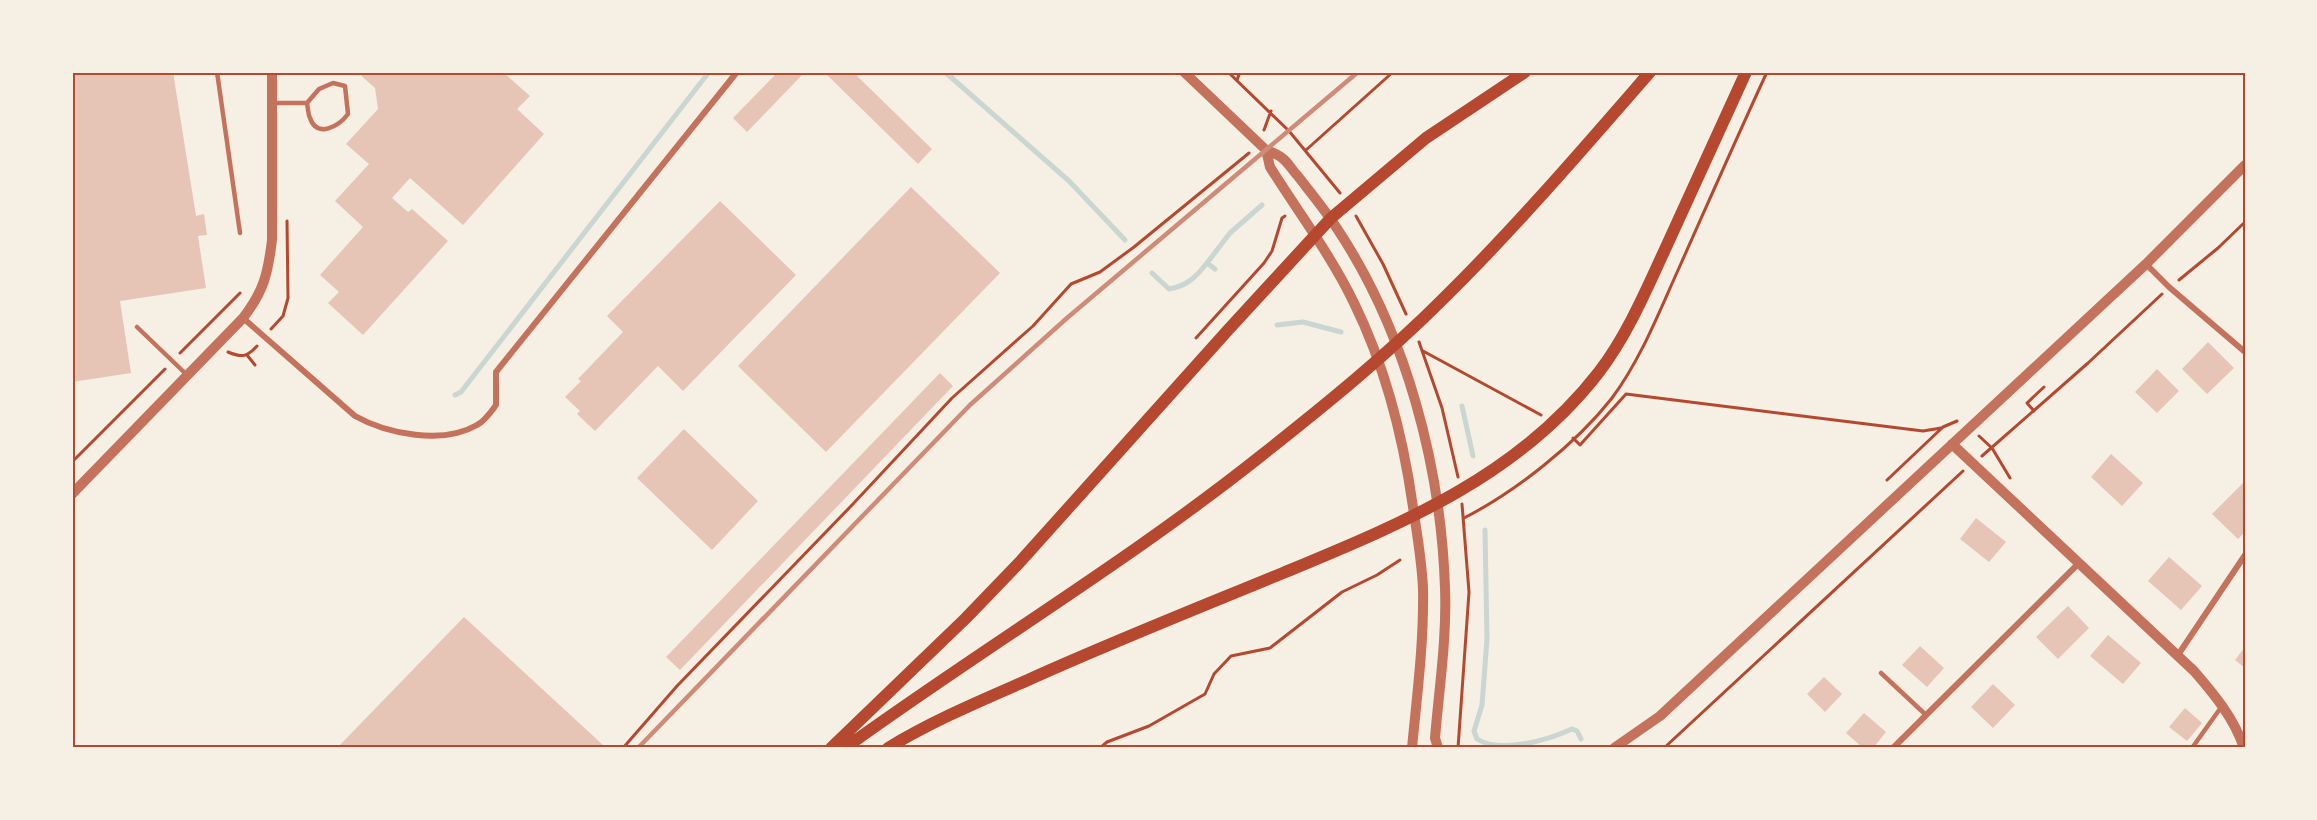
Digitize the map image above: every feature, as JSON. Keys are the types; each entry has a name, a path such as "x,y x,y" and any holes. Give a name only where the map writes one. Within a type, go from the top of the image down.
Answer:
{"main road":[{"path":"831,748 966,618 1011,571 1331,219 1426,138 1525,72"},
{"path":"888,748 976,703 1046,671 1318,558 1414,515 1485,477 1528,446 1566,411 1600,370 1621,339 1641,302 1746,72"},
{"path":"845,748 1188,511 1260,457 1339,392 1441,301 1552,185 1649,74"}],"street":[{"path":"73,490 243,318 262,289 269,264 272,240 272,72"},
{"path":"243,318 355,416 370,424 398,433 426,435 467,430 479,424 496,405 496,372 737,72"},
{"path":"1184,72 1262,147 1282,157 1331,219 1377,298 1392,336 1426,440 1437,502 1445,589 1437,743"},
{"path":"1262,147 1270,167 1338,271 1374,346 1392,399 1404,447 1422,580 1422,636 1412,748"},
{"path":"1614,748 1660,716 2146,264 2245,165"},
{"path":"2146,264 2169,287 2245,352"},
{"path":"1952,444 2178,655 2211,690 2234,724 2244,748"},
{"path":"2178,655 2245,555"},
{"path":"1893,748 2079,562"}],"lane":[{"path":"218,72 240,233"},
{"path":"272,103 307,103 320,89 333,83 345,86 348,114 342,122 330,129 320,129 310,120 307,103"},
{"path":"137,327 187,375"},
{"path":"1881,672 1926,715"},
{"path":"2192,748 2222,706"}],"path":[{"path":"1237,80 1240,72"},
{"path":"1306,150 1393,72"},
{"path":"622,748 677,686 952,398 1033,326 1071,284 1100,272 1134,247 1223,173 1262,147 1271,111"},
{"path":"1196,338 1264,263 1272,251 1282,218"},
{"path":"1664,748 1973,463 2035,411 2169,287 2218,248 2245,222"},
{"path":"72,462 240,293"},
{"path":"277,323 283,316"},
{"path":"228,351 241,357 252,351"},
{"path":"1423,351 1545,417"},
{"path":"247,355 255,365"},
{"path":"2035,411 2027,403 2044,387"},
{"path":"1573,438 1580,446 1626,394 1923,431 1961,420"},
{"path":"1887,480 1943,427"},
{"path":"1458,748 1469,592 1464,519"},
{"path":"1100,748 1107,742 1149,726 1205,694 1214,674 1231,656 1269,648 1342,591 1377,575 1400,561"},
{"path":"1670,743 1674,748"}],"building":[{"path":"72,72 173,72 196,216 204,214 207,235 198,236 206,288 120,301 131,373 72,382"},
{"path":"357,72 503,72 530,96 517,109 544,134 463,225 410,178 392,198 408,212 412,209 448,241 363,335 328,303 339,292 320,275 363,227 335,201 369,164 346,144 378,109 375,88"},
{"path":"778,72 805,72 747,132 733,118"},
{"path":"824,72 853,72 932,149 918,164"},
{"path":"911,187 1000,273 826,452 738,366"},
{"path":"720,201 796,275 683,391 658,366 595,431 577,414 580,411 565,397 581,381 578,379 623,332 607,316"},
{"path":"2208,342 2234,368 2207,394 2182,369"},
{"path":"2157,369 2179,391 2157,413 2135,392"},
{"path":"940,373 953,386 680,670 666,657"},
{"path":"684,429 758,501 712,550 637,478"},
{"path":"2111,454 2143,483 2122,506 2091,477"},
{"path":"2245,481 2245,532 2238,539 2212,514"},
{"path":"1976,518 2006,542 1989,562 1960,539"},
{"path":"2169,557 2202,586 2181,610 2148,581"},
{"path":"2068,606 2089,628 2058,659 2036,637"},
{"path":"464,617 603,745 600,748 337,748"},
{"path":"2108,635 2141,663 2123,684 2090,656"},
{"path":"1920,646 1944,668 1927,687 1902,665"},
{"path":"2245,647 2245,668 2235,660"},
{"path":"1824,677 1842,694 1825,712 1807,694"},
{"path":"1993,684 2015,705 1993,728 1971,707"},
{"path":"2185,708 2202,723 2187,741 2169,727"},
{"path":"1864,713 1886,732 1873,748 1863,748 1846,733"}],"waterway":[{"path":"455,395 461,392 709,72"},
{"path":"945,72 1069,181 1125,240"},
{"path":"1207,263 1230,233 1262,205"},
{"path":"1152,273 1169,289 1191,280 1207,263 1215,269"},
{"path":"1277,325 1303,322 1341,332"},
{"path":"1462,406 1473,456"},
{"path":"1485,530 1487,639 1482,705 1474,731 1477,739 1499,745 1524,744 1572,729 1577,731 1581,739"}],"railway":[{"path":"638,748 970,405 1067,318 1358,72"}]}
